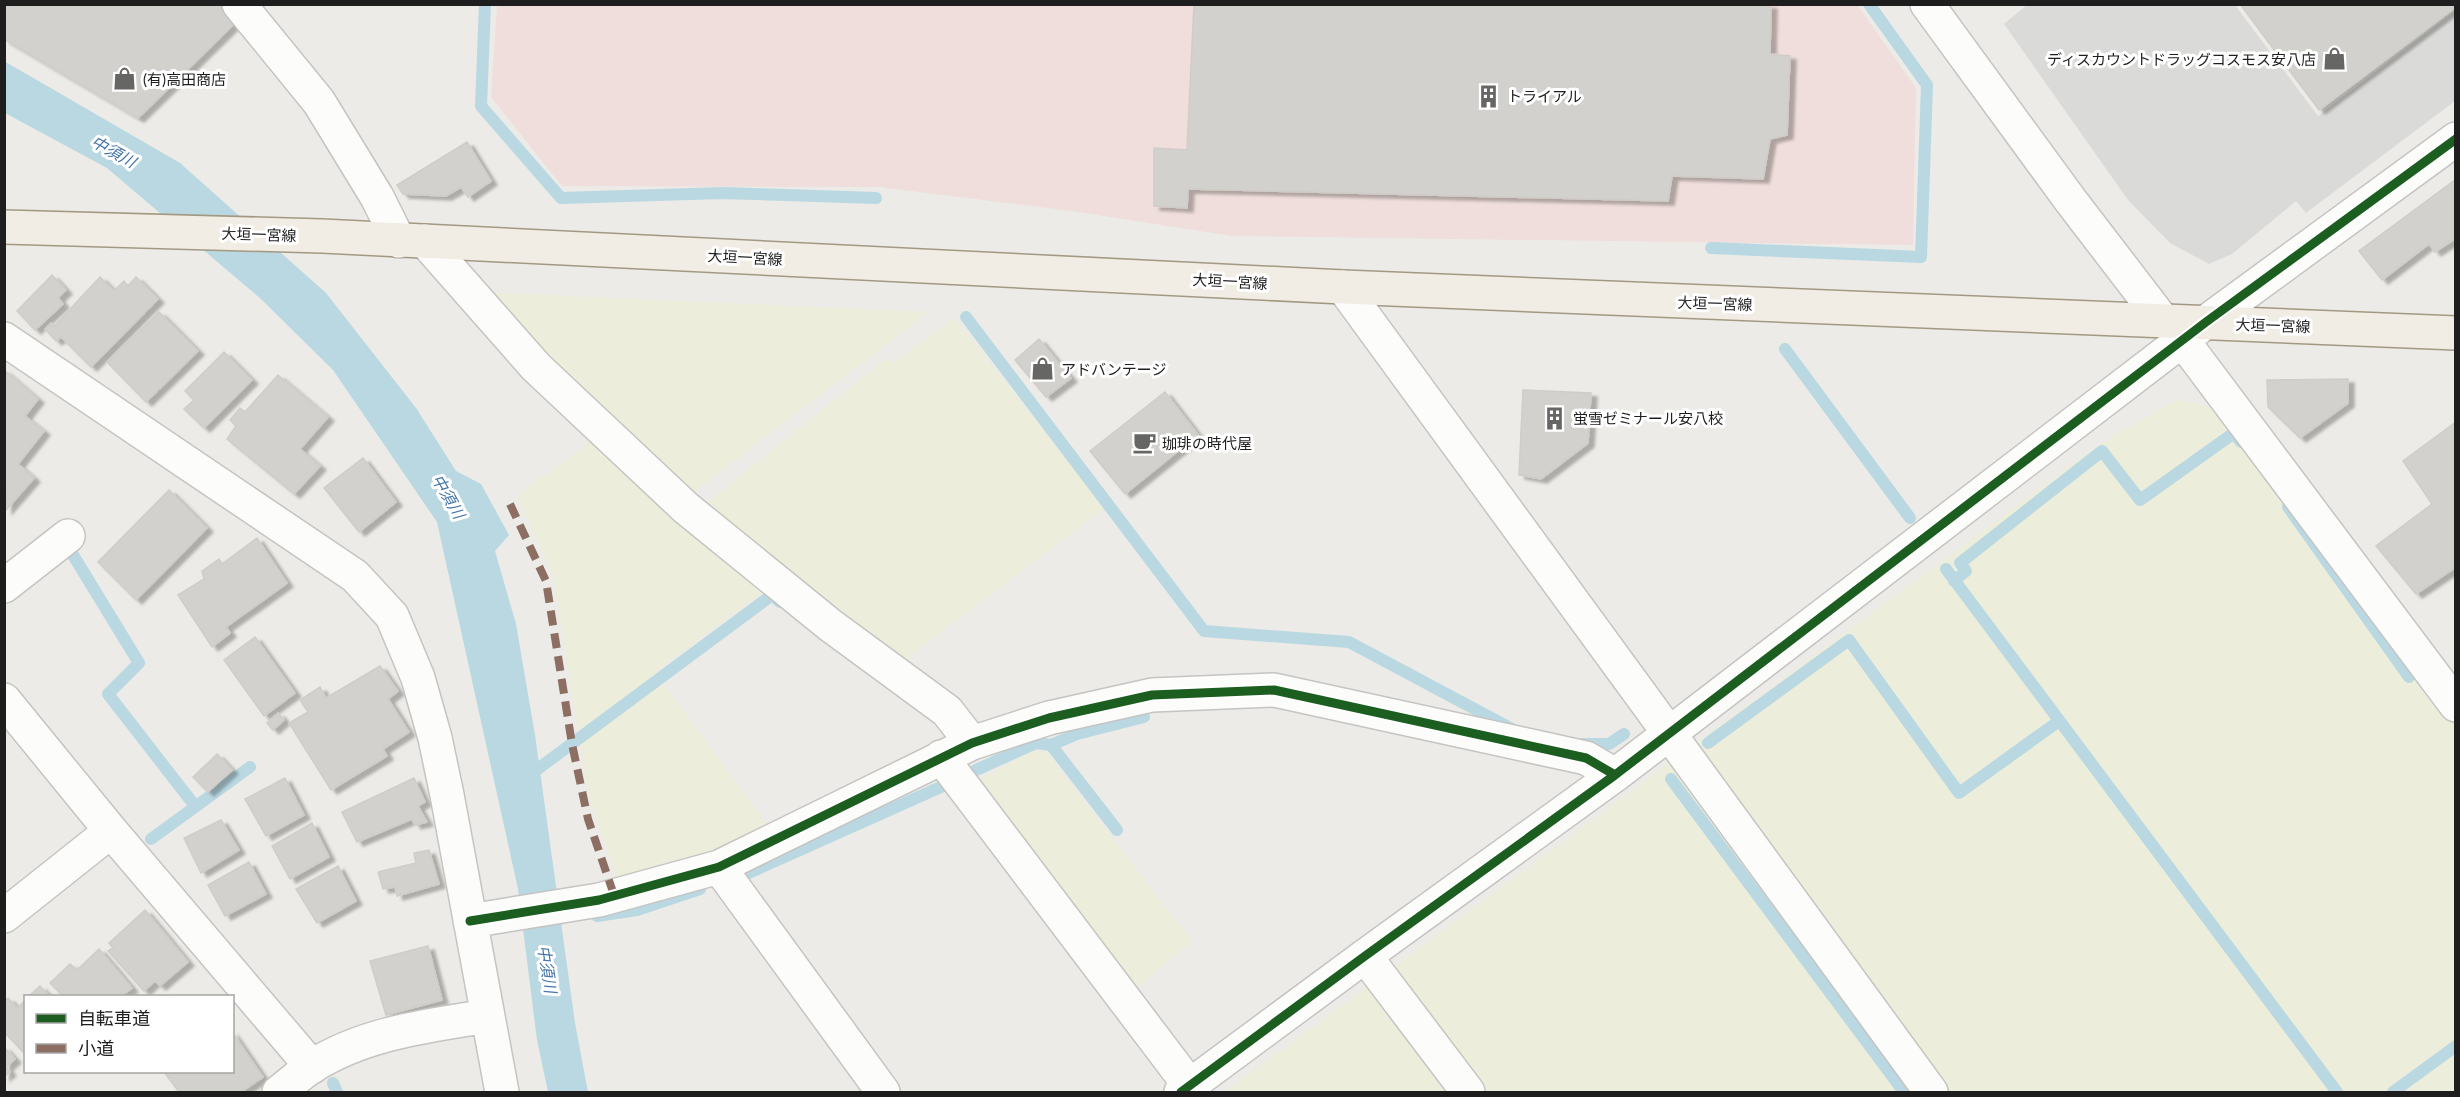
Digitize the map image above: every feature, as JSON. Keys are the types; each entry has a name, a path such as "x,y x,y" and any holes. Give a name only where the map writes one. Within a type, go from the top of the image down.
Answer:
{"main road":[{"name":"大垣一宮線","path":"4,227 322,236 2184,328 2456,333"}],"street":[{"path":"239,4 319,102 377,197 412,241 536,367 686,508 830,625 947,711 972,743"},
{"path":"1927,4 2071,201 2184,328 2456,705"},
{"path":"942,757 1186,1089 1668,735 2184,328 2456,139"},
{"path":"1344,287 1668,735 1931,1092"},
{"path":"4,339 355,576 392,616 418,678 435,738 502,1092"},
{"path":"4,586 68,536"},
{"path":"470,921 599,900 719,867 972,743 1049,718 1152,695 1274,690 1586,758 1615,775"},
{"path":"4,700 111,831 312,1067"},
{"path":"4,916 111,831"},
{"path":"719,867 883,1092"},
{"path":"1365,956 1468,1092"},
{"path":"279,1092 312,1067 360,1043 398,1031 486,1016"}],"shaded area":[{"path":"2028,4 2235,5 2318,116 2455,11 2455,101 2306,213 2296,201 2232,254 2209,264 2170,243 2128,200 2004,24"},
{"path":"497,5 1857,5 1916,88 1913,245 1232,236 1072,211 879,187 562,186 491,97"}],"green space":[{"path":"481,292 929,312 686,498"},
{"path":"954,318 1105,508 899,664 700,508 887,358 894,363"},
{"path":"2176,400 2214,407 2455,726 2455,1092 1225,1092 2099,445"},
{"path":"594,439 766,590 655,672 766,823 688,863 620,887 588,791 553,574 517,496"},
{"path":"1032,751 1046,752 1192,941 1131,993 977,781"}],"water":[{"name":"中須川","path":"4,61 180,163 326,293 416,408 456,471 481,484 509,535 495,551 516,624 535,735 575,1023 588,1092 548,1092 537,1040 518,889 437,522 333,370 261,299 107,168 5,113"}],"building":[{"name":"(有)高田商店","path":"4,4 219,4 235,23 138,118 4,39"},
{"name":"トライアル","path":"1194,4 1771,5 1770,54 1790,56 1787,135 1770,139 1763,179 1672,176 1668,201 1188,189 1187,208 1154,206 1154,148 1187,150"},
{"name":"ディスカウントドラッグコスモス安八店","path":"2240,4 2456,4 2456,7 2319,110"},
{"path":"467,142 491,181 468,197 461,187 446,196 403,194 397,185"},
{"path":"2455,180 2456,238 2435,252 2429,244 2382,280 2359,251"},
{"path":"52,275 66,290 58,298 63,304 35,330 17,311"},
{"path":"100,277 114,291 124,281 128,286 136,277 158,299 91,367 61,337 56,341 45,329 51,323 54,326"},
{"path":"159,312 198,351 146,402 107,362"},
{"name":"アドバンテージ","path":"1039,339 1071,378 1046,397 1015,360"},
{"path":"224,352 252,380 204,428 184,409 194,400 185,391"},
{"path":"4,370 38,399 25,416 44,431 18,464 34,478 6,510"},
{"path":"278,375 328,417 300,449 320,466 294,494 227,439 236,426 230,420 240,408 245,412"},
{"path":"2348,379 2348,403 2300,438 2268,407 2267,380"},
{"name":"蛍雪ゼミナール安八校","path":"1523,390 1591,393 1588,443 1541,479 1519,475"},
{"name":"珈琲の時代屋","path":"1165,392 1198,435 1125,494 1090,451"},
{"path":"2456,422 2456,567 2416,594 2376,546 2432,504 2403,461"},
{"path":"363,458 396,502 359,532 324,488"},
{"path":"169,490 207,528 136,600 98,562"},
{"path":"257,538 287,583 226,627 230,633 212,647 178,595 204,579 202,571 219,559 222,564"},
{"path":"255,637 295,693 264,716 224,660"},
{"path":"380,666 398,691 388,699 409,732 383,749 387,756 331,790 289,723 308,712 300,700 320,687 326,698"},
{"path":"278,713 284,720 273,730 267,723"},
{"path":"217,754 232,770 208,792 193,777"},
{"path":"285,778 304,815 266,836 245,799"},
{"path":"414,778 425,802 418,806 427,822 415,825 412,819 357,842 342,812"},
{"path":"221,820 239,850 201,873 184,838"},
{"path":"312,823 329,857 290,879 272,846"},
{"path":"429,850 439,884 397,896 395,887 383,889 378,872 416,863 414,853"},
{"path":"249,862 266,894 225,916 208,885"},
{"path":"338,866 356,901 317,923 296,889"},
{"path":"145,910 188,962 160,986 155,981 144,991 108,951 113,948 109,943"},
{"path":"428,946 442,1000 386,1015 370,961"},
{"path":"99,949 132,988 122,995 62,995 50,983 70,964 77,970"},
{"path":"40,986 48,995 30,995"},
{"path":"8,998 17,1008 24,1002 24,1053 4,1032 4,1001"},
{"path":"234,1035 263,1077 241,1092 179,1092 165,1073 234,1073"},
{"path":"4,1047 15,1059 6,1067 10,1072 4,1077"}],"waterway":[{"path":"485,4 481,106 561,198 723,193 876,198"},
{"path":"1711,248 1921,257 1927,85 1869,4"},
{"path":"966,317 1204,631 1349,642 1514,730"},
{"path":"1785,349 1910,518"},
{"path":"1954,581 1966,571 1960,563 2102,451 2140,500 2234,433 2241,442"},
{"path":"2288,507 2409,677"},
{"path":"73,555 139,663 108,694 195,806"},
{"path":"1946,569 2337,1092"},
{"path":"527,777 772,595 780,602"},
{"path":"1708,743 1849,640 1959,793 2059,721"},
{"path":"1051,745 1077,734 1144,717"},
{"path":"1581,744 1609,744 1624,734"},
{"path":"976,770 1036,743 1051,745 1117,830"},
{"path":"151,839 250,767"},
{"path":"1671,779 1904,1092"},
{"path":"744,875 943,786"},
{"path":"597,916 637,910 700,889"},
{"path":"2393,1092 2456,1046"},
{"path":"333,1083 337,1092"}],"marked path":[{"path":"510,504 546,581 572,744 588,819 614,895"}],"cycle path":[{"path":"1181,1092 1615,775 2206,322 2456,139"},
{"path":"470,921 599,900 719,867 972,743 1049,718 1152,695 1274,690 1586,758 1615,775"}],"place":[{"name":"ディスカウントドラッグコスモス安八店","path":"2334,59"},
{"name":"(有)高田商店","path":"125,79"},
{"name":"トライアル","path":"1489,96"},
{"name":"アドバンテージ","path":"1043,369"},
{"name":"蛍雪ゼミナール安八校","path":"1555,418"},
{"name":"珈琲の時代屋","path":"1144,443"}]}
